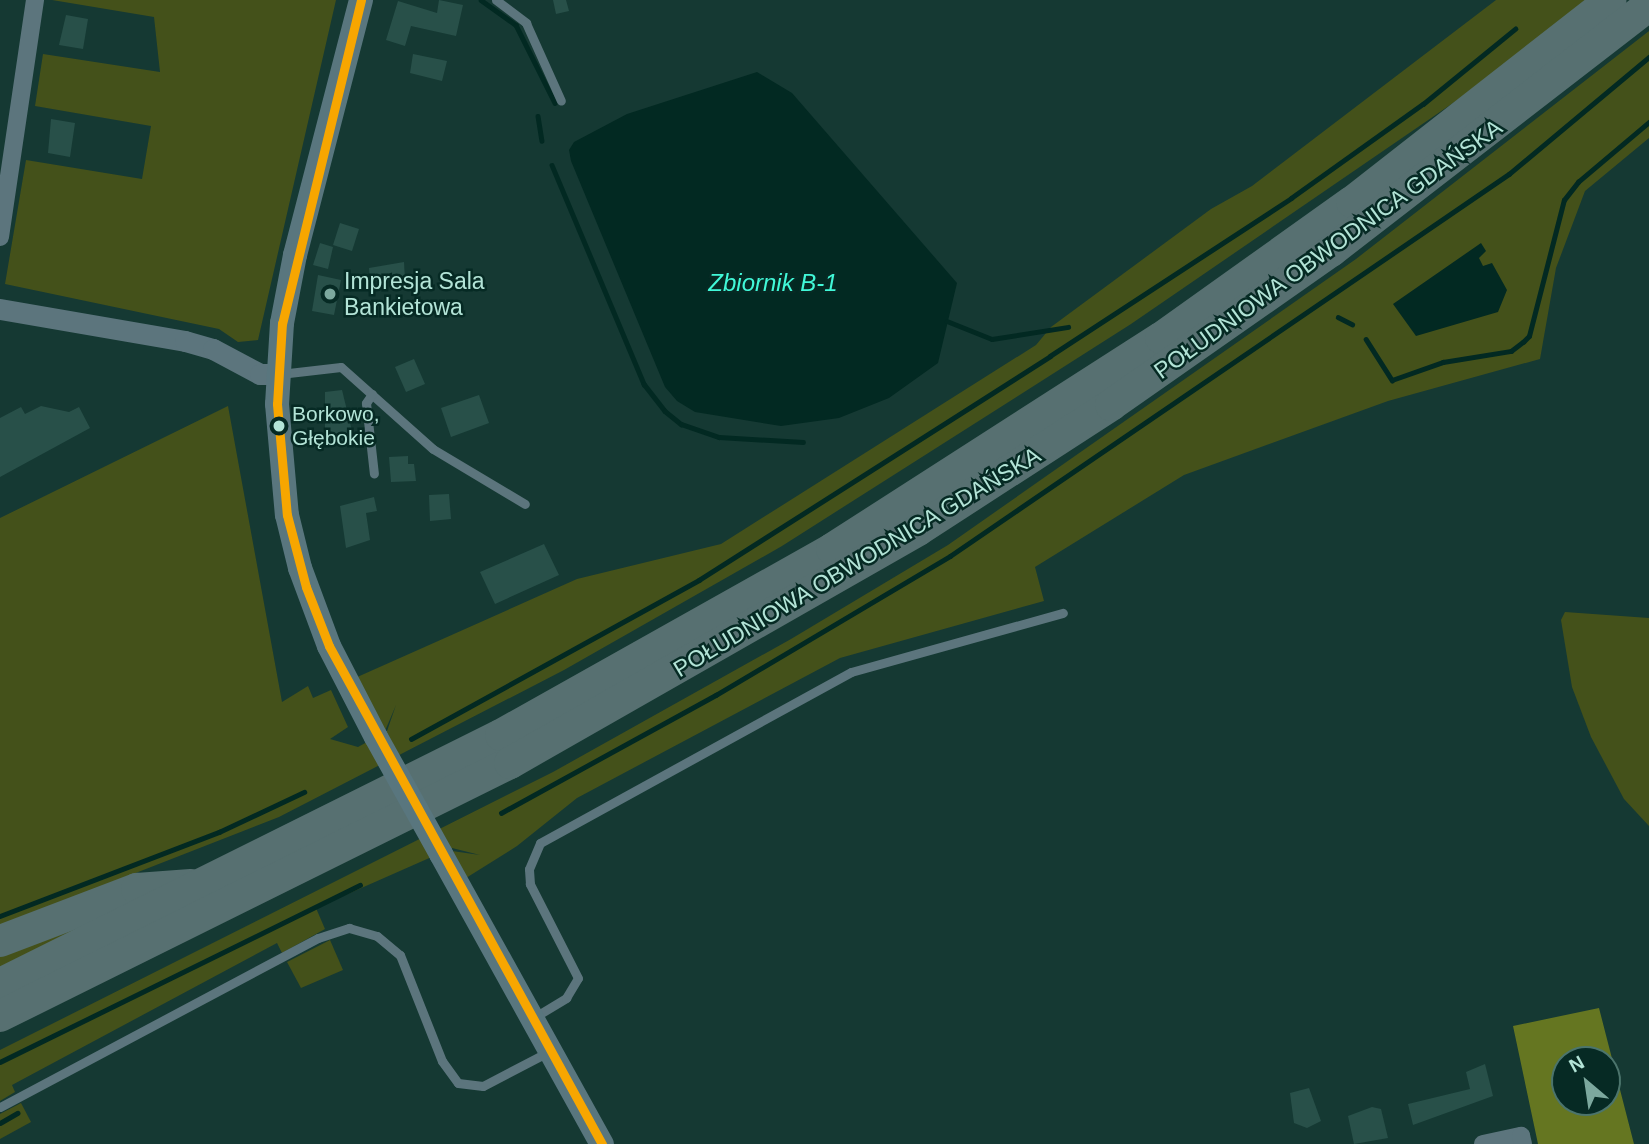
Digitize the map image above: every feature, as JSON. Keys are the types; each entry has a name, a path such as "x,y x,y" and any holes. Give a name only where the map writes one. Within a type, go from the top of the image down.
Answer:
{"highway":[{"name":"POŁUDNIOWA OBWODNICA GDAŃSKA","path":"0,985 210,883 501,735 666,645 996,447 1352,202 1611,0"},
{"name":"POŁUDNIOWA OBWODNICA GDAŃSKA","path":"0,1016 521,757 918,530 1111,405 1331,251 1649,5"},
{"path":"0,941 137,889 210,883"},
{"path":"0,1032 86,974"}],"main road":[{"path":"361,0 295,255 278,374 279,457 300,568 328,646 601,1144"}],"street":[{"path":"0,237 35,0"},
{"path":"0,309 184,341 214,349 260,374 278,374"},
{"path":"1483,1144 1522,1140"}],"lane":[{"path":"496,0 526,23 561,101"},
{"path":"278,374 341,367 433,449 525,504"},
{"path":"372,394 366,403 374,474"},
{"path":"532,1019 566,998 578,978 530,884 529,869 540,843 851,672 1063,613"},
{"path":"0,1107 318,938 348,928 377,936 400,955 442,1061 458,1083 483,1086 550,1051"}],"green space":[{"path":"52,0 336,0 258,340 238,342 219,329 5,284 26,160 142,179 151,126 35,106 43,54 160,72 154,17"},
{"path":"1496,0 1587,0 1472,90 1131,324 782,546 564,670 279,817 0,926 0,518 228,406 282,702 308,686 313,698 331,690 348,727 330,739 358,747 387,731 396,705 385,731 355,678 577,579 721,544 1036,345 1051,327 1211,209 1252,186"},
{"path":"1649,31 1649,138 1585,191 1556,268 1540,359 1388,401 1184,475 1035,567 1044,601 840,658 577,798 517,846 466,878 452,851 480,855 452,848 316,908 325,929 282,953 277,943 12,1085 15,1092 0,1101 0,1050 553,772 791,639 948,545 1356,259"},
{"path":"1565,612 1649,618 1649,826 1624,799 1591,737 1572,687 1561,620"},
{"path":"131,901 0,969 0,953"},
{"path":"330,940 343,970 301,988 287,962"},
{"path":"1599,1008 1609,1046 1551,1046 1551,1116 1621,1116 1621,1093 1634,1144 1538,1144 1513,1026"},
{"path":"21,1103 31,1122 0,1139 0,1114"}],"water":[{"name":"Zbiornik B-1","path":"757,72 792,93 957,283 938,363 889,398 839,418 781,426 695,412 677,401 665,387 571,161 569,150 574,142 627,114"},
{"path":"1481,243 1486,251 1479,258 1483,266 1492,263 1507,290 1498,312 1416,336 1393,304"}],"building":[{"path":"439,0 463,5 456,36 411,26 405,46 386,40 398,1 437,13"},
{"path":"553,0 566,0 569,11 556,14"},
{"path":"66,15 88,19 83,49 59,45"},
{"path":"413,54 447,61 442,81 410,73"},
{"path":"51,119 75,123 70,157 48,153"},
{"path":"340,223 359,229 352,251 333,245"},
{"path":"320,243 333,247 328,269 313,265"},
{"path":"404,262 405,280 370,281 369,268"},
{"name":"Impresja Sala Bankietowa","path":"318,275 341,280 334,315 312,311"},
{"path":"414,359 425,384 406,392 395,367"},
{"path":"342,390 354,439 325,443 325,392"},
{"path":"479,395 489,423 451,437 441,408"},
{"path":"41,406 69,412 79,407 90,428 0,477 0,418 21,407 25,414"},
{"path":"408,456 408,464 414,464 416,481 391,482 389,457"},
{"path":"449,494 451,519 430,521 429,495"},
{"path":"374,497 377,511 366,513 370,540 346,548 340,506"},
{"path":"544,544 559,575 495,604 480,572"},
{"path":"1485,1064 1493,1096 1413,1125 1408,1104 1470,1089 1466,1072"},
{"path":"1309,1088 1321,1121 1307,1128 1294,1123 1290,1093"},
{"path":"1372,1107 1381,1109 1388,1138 1354,1144 1348,1116"}],"waterway":[{"path":"481,0 516,25 555,103"},
{"path":"411,739 699,580 1050,356 1291,198 1423,104 1515,29"},
{"path":"501,813 716,695 950,556 1509,174 1649,57"},
{"path":"538,116 542,141"},
{"path":"1366,339 1392,380 1443,362 1511,351 1523,342 1529,336 1564,200 1578,182 1649,122"},
{"path":"552,165 644,384 665,411 681,424 719,437 803,442"},
{"path":"1338,317 1352,324"},
{"path":"947,321 992,339 1068,327"},
{"path":"0,916 219,832 304,792"},
{"path":"0,1062 360,885"},
{"path":"0,1123 17,1113"}],"transit line":[{"path":"361,0 282,323 277,404 287,515 306,587 329,646 602,1144"}],"place":[{"name":"Impresja Sala Bankietowa","path":"330,294"},
{"name":"Borkowo, Głębokie","path":"279,426"}]}
